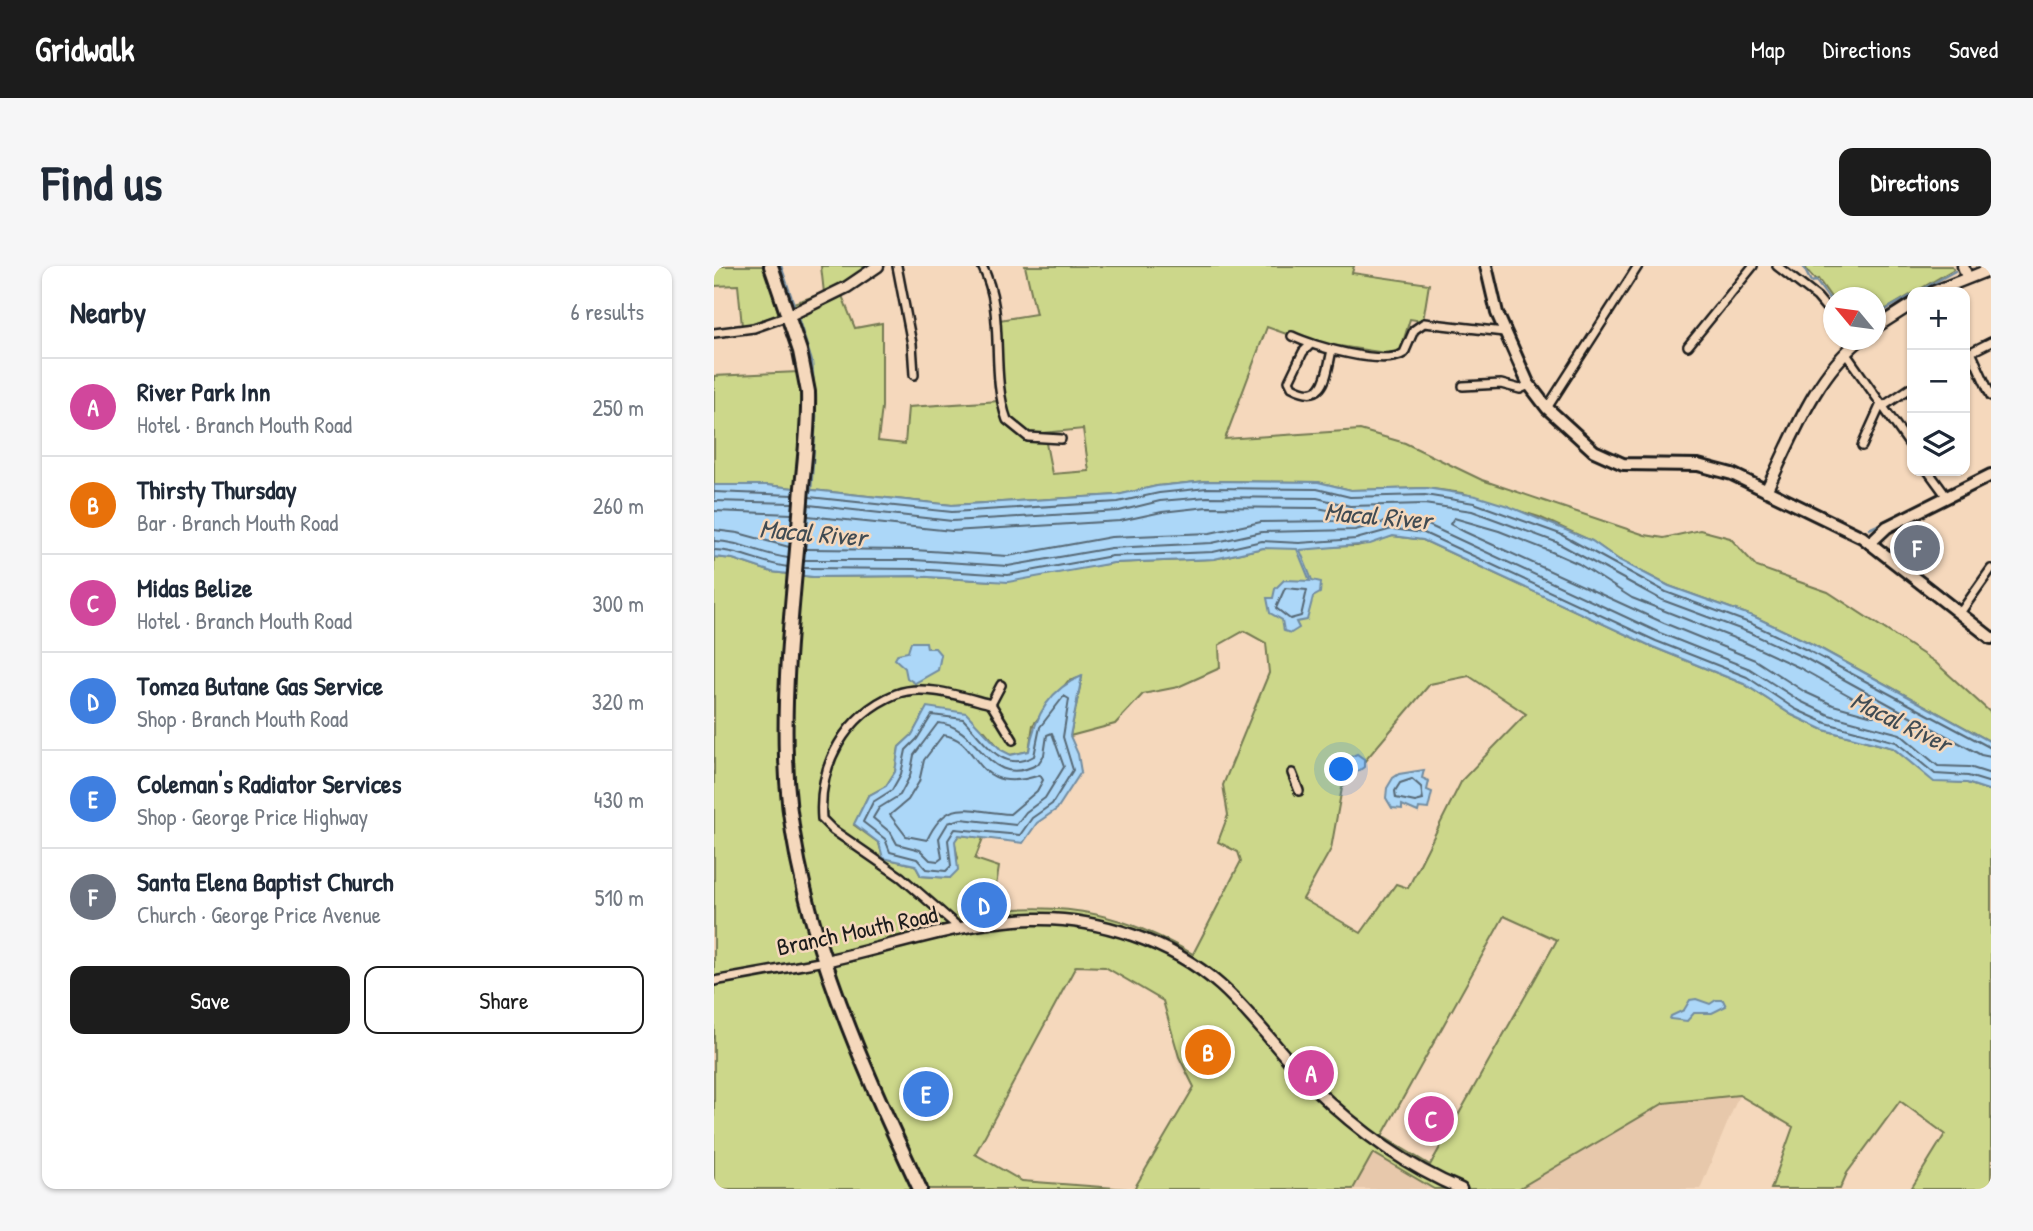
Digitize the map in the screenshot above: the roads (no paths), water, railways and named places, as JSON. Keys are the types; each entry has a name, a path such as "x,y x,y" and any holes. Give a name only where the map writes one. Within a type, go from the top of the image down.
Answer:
{"highway":[{"path":"771,266 806,379 806,441 786,724 788,793 797,853 825,961 887,1116 920,1189"}],"main road":[{"path":"1486,266 1504,332 1529,385 1583,443 1612,461 1634,465 1709,467 1766,491 1873,545 1991,638"},
{"path":"1873,545 1887,527 1991,475"},
{"path":"1873,545 1893,532 1991,484"}],"street":[{"path":"714,333 754,328 788,316 847,287 878,266"},
{"path":"897,266 912,344 914,375"},
{"path":"982,266 995,301 998,360 1007,420 1028,437 1061,439"},
{"path":"1548,408 1638,266"},
{"path":"1688,346 1753,266"},
{"path":"1777,266 1823,304"},
{"path":"1963,266 1967,277"},
{"path":"1944,287 1991,269"},
{"path":"1886,320 1907,307"},
{"path":"1292,336 1310,345 1332,350 1387,357 1401,356 1414,330 1424,323 1504,332"},
{"path":"1970,353 1991,342"},
{"path":"1310,345 1303,352 1289,381 1292,387 1308,393 1317,392 1323,384 1332,350"},
{"path":"1766,491 1815,393 1849,350"},
{"path":"1846,354 1907,441"},
{"path":"1970,358 1991,396"},
{"path":"1463,386 1501,384 1520,389 1529,385"},
{"path":"1862,446 1882,406 1907,390"},
{"path":"1932,476 1947,497"},
{"path":"1960,613 1991,569"},
{"path":"991,704 1001,685"},
{"path":"958,930 948,917 901,877 833,830 822,819 824,788 841,735 853,723 897,694 940,693 991,704 1013,740"},
{"path":"1292,773 1299,791"},
{"name":"Branch Mouth Road","path":"714,981 825,961 1013,920 1059,920 1121,932 1168,951 1222,987 1299,1072 1364,1132 1410,1163 1461,1189"}],"water":[{"name":"Macal River","path":"1206,481 1318,482 1351,490 1426,488 1476,496 1508,506 1592,541 1619,560 1669,586 1755,617 1812,644 1991,742 1991,791 1967,783 1934,782 1893,748 1824,730 1792,715 1744,684 1653,647 1423,540 1393,536 1370,544 1300,550 1312,580 1321,582 1320,593 1313,597 1307,620 1296,622 1299,628 1291,633 1284,631 1282,620 1270,613 1267,598 1273,598 1275,589 1284,580 1310,581 1297,549 1263,548 1214,559 1113,563 1008,582 913,576 813,577 772,572 733,559 714,557 714,485 766,485 952,505 1117,495 1157,486"},
{"path":"911,642 926,642 927,648 935,648 941,655 938,670 915,683 907,678 905,668 895,659 898,654 908,652"},
{"path":"1082,676 1070,736 1078,754 1081,772 1057,809 1037,823 1023,843 959,835 955,841 958,870 950,878 921,876 915,865 883,858 879,843 854,824 868,796 886,786 895,772 899,747 912,735 927,707 966,713 1001,750 1011,755 1029,751 1035,727 1045,706 1060,689"},
{"path":"1337,754 1344,754 1348,758 1357,754 1364,759 1364,767 1353,775 1341,776 1338,765 1333,761"},
{"path":"1424,770 1422,778 1429,781 1427,790 1432,792 1428,809 1419,808 1418,812 1402,805 1402,809 1392,808 1386,798 1387,788 1393,778 1399,774"},
{"path":"1696,999 1710,1004 1723,1000 1726,1006 1712,1013 1694,1013 1687,1021 1670,1019 1684,1010 1690,1000"}],"waterway":[{"path":"781,266 795,308"},
{"path":"1803,266 1811,282 1816,281 1823,290"},
{"path":"1926,287 1955,271"},
{"path":"1886,309 1907,298"},
{"path":"797,315 812,362 816,416 811,491"},
{"path":"1762,485 1779,453"},
{"path":"1869,529 1887,521"},
{"path":"1897,556 1958,604"}],"place":[{"name":"Santa Elena Baptist Church","path":"1917,548"},
{"name":"Tomza Butane Gas Service","path":"984,905"},
{"name":"Thirsty Thursday","path":"1208,1052"},
{"name":"River Park Inn","path":"1311,1073"},
{"name":"Coleman's Radiator Services","path":"926,1094"},
{"name":"Midas Belize","path":"1431,1119"}]}
